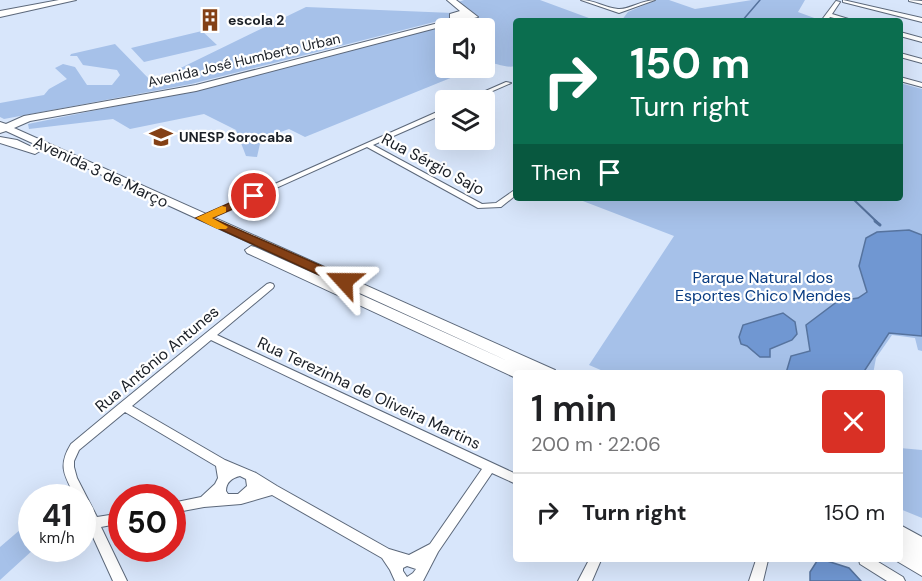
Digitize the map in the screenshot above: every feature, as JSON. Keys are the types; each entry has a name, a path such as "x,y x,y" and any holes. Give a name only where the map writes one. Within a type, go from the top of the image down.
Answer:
{"main road":[{"path":"0,4 25,0"},
{"path":"0,14 72,0"},
{"path":"446,0 459,16"},
{"path":"451,0 459,16"},
{"name":"Avenida José Humberto Urban","path":"1,128 27,118 196,88 459,16"},
{"name":"Avenida José Humberto Urban","path":"1,128 192,85 459,16"},
{"path":"19,134 19,126 27,118"},
{"name":"Avenida 3 de Março","path":"1,128 19,134 541,370"},
{"name":"Avenida 3 de Março","path":"1,128 13,141 513,370"},
{"name":"Avenida 3 de Março","path":"184,219 194,221 202,218"},
{"path":"903,535 922,547"},
{"path":"903,554 922,567"}],"street":[{"path":"584,0 619,11 653,0"},
{"path":"911,0 922,3"},
{"path":"826,18 836,1 845,1 922,20"},
{"path":"829,15 840,18"},
{"path":"903,35 922,40"},
{"path":"903,56 922,61"},
{"path":"903,80 922,85"},
{"path":"492,90 508,83"},
{"path":"202,218 435,115"},
{"name":"Rua Sérgio Sajo","path":"368,145 481,206 498,205 513,193"},
{"name":"Rua Antônio Antunes","path":"75,484 67,468 68,458 75,447 270,286"},
{"name":"Rua Terezinha de Oliveira Martins","path":"209,335 513,478"},
{"path":"123,406 221,463 248,474 386,554 409,560 418,566 416,577"},
{"path":"221,463 222,496 236,500"},
{"path":"416,577 490,467"},
{"path":"204,502 236,472 248,474"},
{"path":"236,500 253,488 248,474"},
{"path":"186,505 236,500 273,490"},
{"path":"96,527 120,581"},
{"path":"397,575 401,562 434,548"},
{"path":"386,554 397,575"},
{"path":"585,581 594,562"},
{"path":"756,581 761,562"},
{"path":"869,562 898,581"}],"green space":[{"path":"464,0 540,0 589,18 513,18 513,67 511,67 495,64 495,18 474,18 476,16 452,4"},
{"path":"656,0 669,0 695,9 752,0 805,0 798,12 814,18 623,18 628,12"},
{"path":"306,7 453,13 449,15 450,18 435,18 435,22 191,84 4,119 0,117 0,103 44,95 49,89 67,79 55,68 63,64 75,67 87,85 112,85 120,75 117,70 83,65 77,56 70,56 71,54 115,44 152,82"},
{"path":"435,27 435,78 451,78 305,137 289,129 261,139 257,157 246,156 236,130 204,114 130,129 113,119 29,129 28,124 190,91"},
{"path":"202,31 217,45 144,62 131,48"},
{"name":"Parque Natural dos Esportes Chico Mendes","path":"903,84 922,89 922,351 918,350 915,338 892,335 876,358 874,370 601,370 589,365 674,236 583,201 903,201"},
{"path":"903,448 922,450 922,518 903,510"},
{"path":"18,532 20,562 0,580 0,547"}],"shaded area":[{"path":"909,230 922,235 922,336 889,333 865,370 787,370 791,356 810,351 806,325 838,301 858,298 867,292 859,266 866,238 877,232"},
{"path":"783,313 795,322 797,334 792,340 770,349 770,357 760,357 741,344 739,337 743,325"},
{"path":"816,562 830,562 849,568 861,581 810,581 810,572"}],"waterway":[{"path":"745,18 760,0"},
{"path":"855,201 877,222"},
{"path":"875,221 880,225"}],"slow traffic":[{"path":"221,227 202,218 222,210"}],"place":[{"name":"escola 2","path":"210,20"},
{"name":"UNESP Sorocaba","path":"161,137"}],"route":[{"path":"254,196 202,218 344,281"}]}
